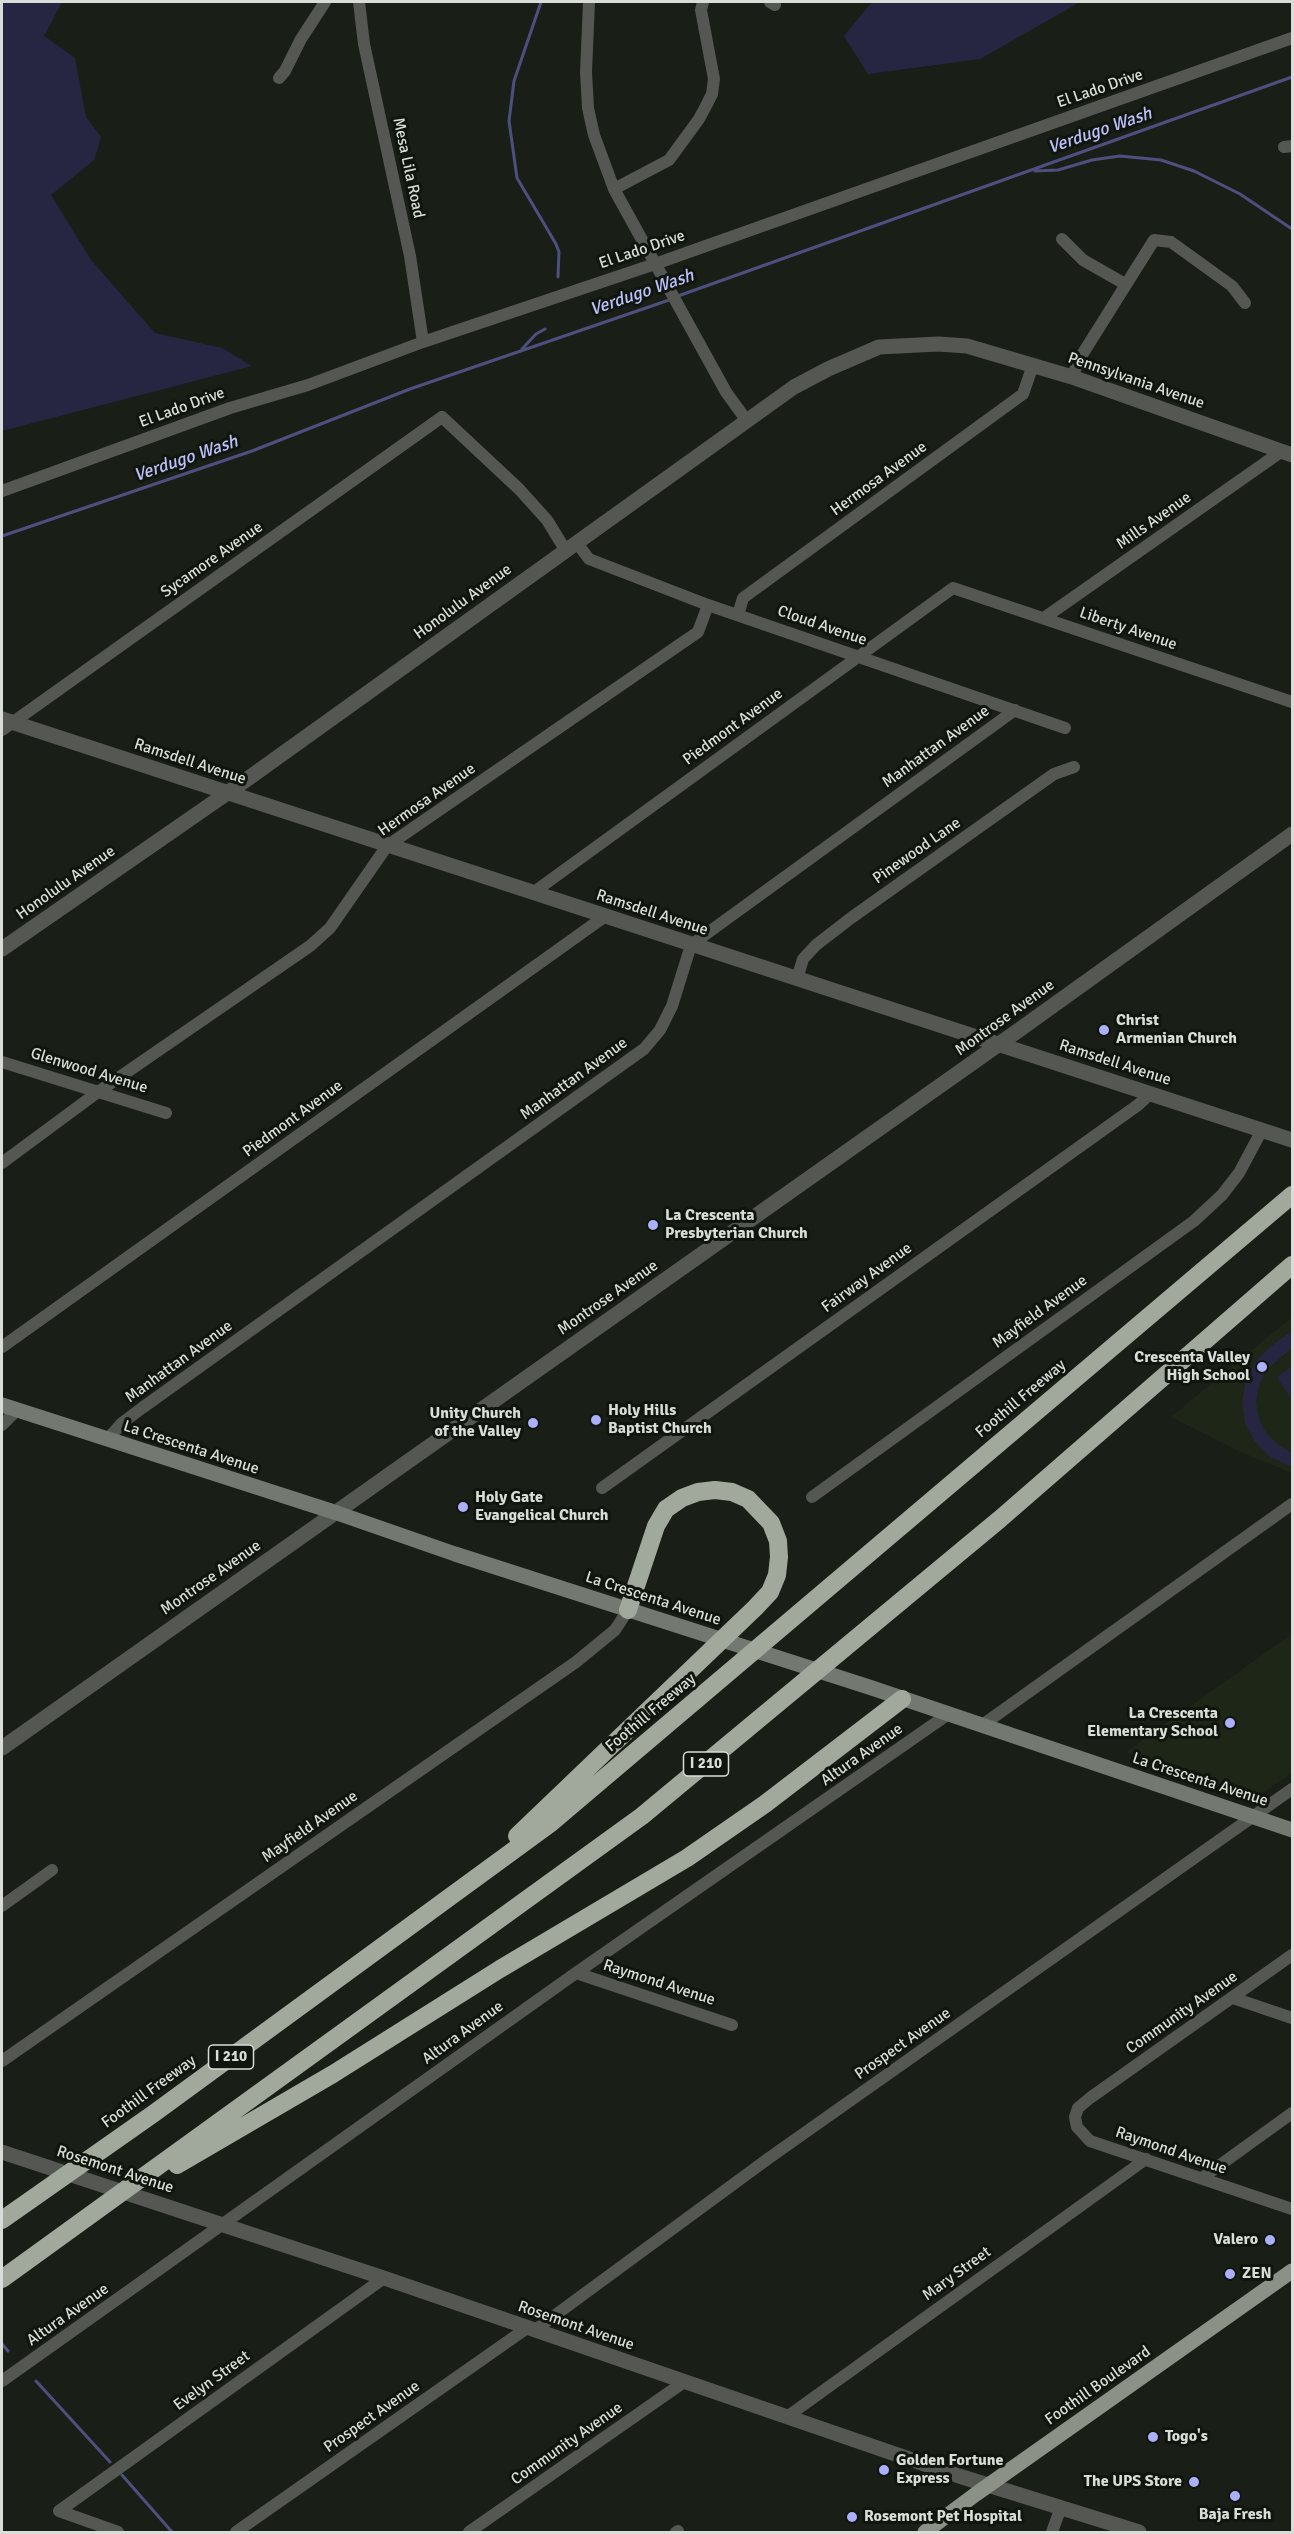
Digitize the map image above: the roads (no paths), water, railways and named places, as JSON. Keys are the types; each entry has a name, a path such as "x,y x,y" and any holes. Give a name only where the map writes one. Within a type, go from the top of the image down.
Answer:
{"highway":[{"name":"Foothill Freeway","path":"2,2220 162,2108 551,1823 1293,1195"},
{"name":"I 210","path":"2,2279 642,1816 991,1526 1293,1265"},
{"path":"459,1892 770,1592 777,1575 779,1557 778,1541 771,1523 748,1500 732,1492 716,1490 698,1492 682,1498 666,1509 656,1526 628,1610"},
{"path":"85,2219 333,2074 500,1969 687,1858 765,1804 902,1699"}],"main road":[{"name":"La Crescenta Avenue","path":"2,1405 337,1513 675,1626 872,1688 1293,1830"},
{"name":"Foothill Boulevard","path":"925,2532 988,2485 1293,2271"}],"street":[{"path":"279,78 325,2"},
{"name":"Mesa Lila Road","path":"359,2 364,44 410,256 423,342"},
{"path":"589,2 586,72 588,108 594,135 614,189 726,392 747,422"},
{"path":"614,189 669,160 699,119 707,104 714,80 702,10 703,2"},
{"name":"El Lado Drive","path":"2,491 230,408 308,385 423,342 655,264 1293,38"},
{"path":"1062,239 1083,260 1125,284"},
{"path":"1072,377 1080,358 1154,240 1167,240 1232,286 1245,303"},
{"name":"Honolulu Avenue","path":"2,949 227,793 794,387 828,369 879,347 938,344 967,346"},
{"name":"Pennsylvania Avenue","path":"967,346 1072,377 1287,453"},
{"name":"Hermosa Avenue","path":"738,615 742,598 1023,394 1033,364"},
{"name":"Cloud Avenue","path":"442,417 519,489 572,547 589,560 708,605 1065,728"},
{"name":"Sycamore Avenue","path":"5,724 442,417"},
{"name":"Mills Avenue","path":"1044,618 1287,453"},
{"name":"Liberty Avenue","path":"953,588 1293,702"},
{"name":"Piedmont Avenue","path":"534,892 953,588"},
{"name":"Hermosa Avenue","path":"2,1163 98,1092 324,934 387,846 698,632 708,605"},
{"name":"Manhattan Avenue","path":"107,1440 122,1423 142,1408 644,1049 660,1030 672,1006 692,945 1015,710"},
{"name":"Ramsdell Avenue","path":"5,724 534,892 604,917 1293,1140"},
{"name":"Pinewood Lane","path":"797,979 803,959 816,945 851,918 1054,774 1074,767"},
{"name":"Montrose Avenue","path":"2,1748 1000,1044 1293,834"},
{"name":"Piedmont Avenue","path":"2,1347 604,917"},
{"name":"Glenwood Avenue","path":"2,1062 166,1113"},
{"name":"Fairway Avenue","path":"602,1488 1138,1105 1150,1094"},
{"name":"Mayfield Avenue","path":"812,1497 1194,1221 1222,1195 1239,1173 1262,1130"},
{"path":"2,1425 17,1410"},
{"path":"981,1726 1293,1504"},
{"name":"Mayfield Avenue","path":"2,2061 576,1662 615,1630 628,1610"},
{"name":"Altura Avenue","path":"2,2381 576,1973 947,1715"},
{"name":"Prospect Avenue","path":"236,2532 531,2329 769,2158 1293,1789"},
{"path":"2,1906 52,1870"},
{"name":"Community Avenue","path":"1090,2097 1293,1954"},
{"name":"Raymond Avenue","path":"576,1973 732,2025"},
{"path":"1233,1998 1293,2018"},
{"name":"Raymond Avenue","path":"1090,2097 1078,2109 1075,2117 1077,2127 1090,2141 1293,2209"},
{"path":"1202,2178 1293,2113"},
{"name":"Rosemont Avenue","path":"2,2152 384,2278 988,2485 1139,2532"},
{"name":"Mary Street","path":"788,2416 1146,2159"},
{"name":"Evelyn Street","path":"118,2532 59,2511 384,2278"},
{"name":"Community Avenue","path":"469,2532 684,2382"},
{"path":"1052,2532 1061,2507"}],"waterway":[{"path":"541,2 514,81 509,121 517,178 556,244 559,252 558,277"},
{"name":"Verdugo Wash","path":"678,296 1292,77"},
{"path":"1035,171 1058,170 1092,160 1120,156 1161,160 1194,171 1240,194 1292,229"},
{"name":"Verdugo Wash","path":"2,536 252,451 410,389 672,299"},
{"path":"522,349 536,334 545,329"},
{"path":"2,2344 8,2351"},
{"path":"36,2381 110,2462"},
{"path":"122,2475 172,2532"}],"place":[{"name":"Christ Armenian Church","path":"1104,1030"},
{"name":"La Crescenta Presbyterian Church","path":"653,1225"},
{"name":"Crescenta Valley High School","path":"1262,1367"},
{"name":"Holy Hills Baptist Church","path":"596,1420"},
{"name":"Unity Church of the Valley","path":"533,1423"},
{"name":"Holy Gate Evangelical Church","path":"463,1507"},
{"name":"La Crescenta Elementary School","path":"1230,1723"},
{"name":"Valero","path":"1270,2240"},
{"name":"ZEN","path":"1230,2274"},
{"name":"Togo's","path":"1153,2437"},
{"name":"Golden Fortune Express","path":"884,2470"},
{"name":"The UPS Store","path":"1194,2482"},
{"name":"Baja Fresh","path":"1235,2496"},
{"name":"Rosemont Pet Hospital","path":"852,2517"}]}
